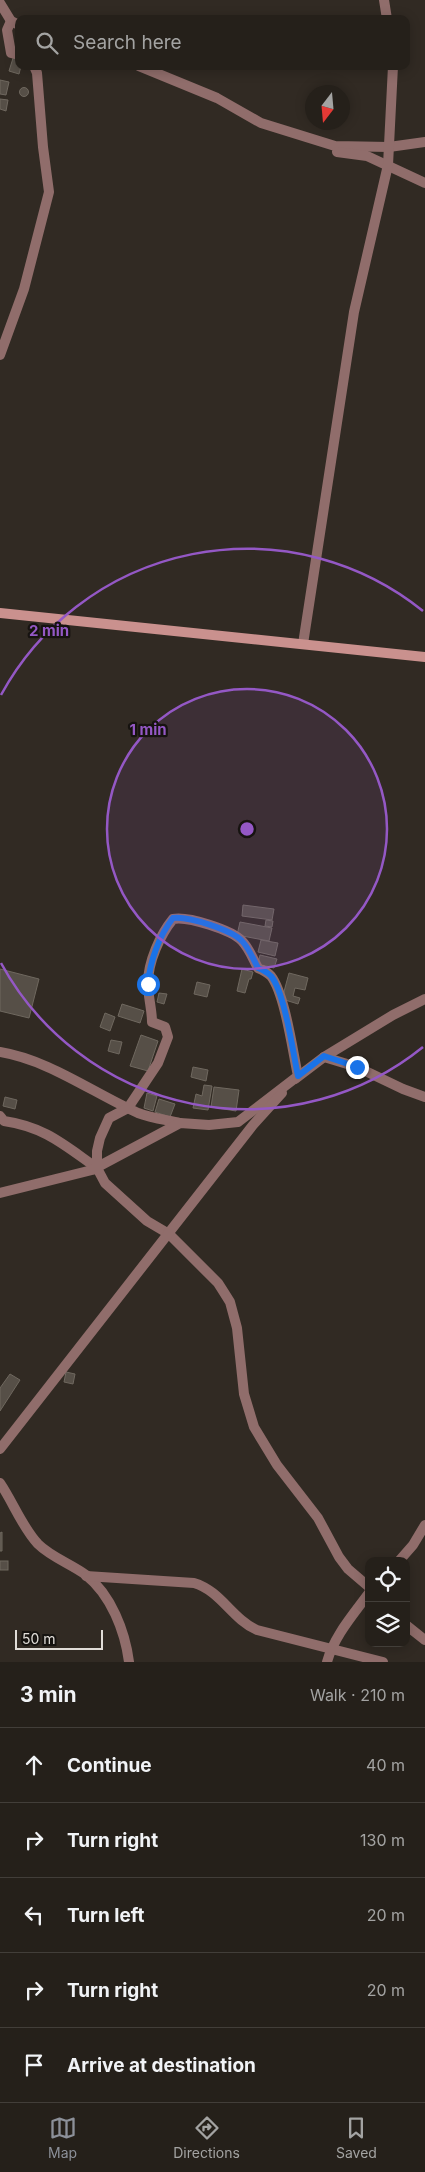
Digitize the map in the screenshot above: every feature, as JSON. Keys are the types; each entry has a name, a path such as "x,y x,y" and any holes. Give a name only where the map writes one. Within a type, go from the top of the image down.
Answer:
{"main road":[{"path":"0,613 425,657"}],"street":[{"path":"384,0 386,15"},
{"path":"0,3 15,23 7,30 11,53 15,54"},
{"path":"0,355 24,289 49,192 42,147 36,70"},
{"path":"149,70 217,98 261,124 335,146 389,147 425,142"},
{"path":"303,644 354,312 388,165 393,70"},
{"path":"315,140 333,151 367,156 425,183"},
{"path":"298,1076 286,1016 272,977 258,968 242,940 215,926 181,917 173,918 168,924 152,959 148,984 152,1022 166,1027 168,1037 158,1063 128,1108 109,1118 100,1138 97,1151 98,1168 105,1183 147,1221 169,1234 218,1283 230,1302 240,1346 244,1394 254,1427 291,1484 318,1518 348,1569 365,1584"},
{"path":"0,1052 19,1055 42,1065 140,1114 180,1123 209,1125 238,1122 324,1056 425,999"},
{"path":"324,1056 357,1067 403,1089 425,1097"},
{"path":"0,1449 254,1125 298,1076"},
{"path":"0,1116 4,1121 35,1128 53,1137 98,1168"},
{"path":"0,1193 98,1168 180,1123"},
{"path":"0,1483 31,1536 41,1546 86,1576 103,1592 112,1607 129,1662"},
{"path":"402,1557 413,1545 425,1525"},
{"path":"86,1576 194,1584 206,1587 222,1599 244,1624 257,1630 330,1650 384,1662"},
{"path":"327,1662 330,1650 365,1598"},
{"path":"410,1628 425,1640"}],"building":[{"path":"15,55 15,70 20,70 19,74 9,71"},
{"path":"0,80 9,82 6,95 0,94"},
{"path":"24,87 29,92 24,97 19,92"},
{"path":"0,99 8,100 6,111 0,109"},
{"path":"243,905 274,909 272,920 242,916"},
{"path":"266,920 273,921 272,927 265,926"},
{"path":"240,922 272,928 269,941 237,935"},
{"path":"261,940 278,943 275,956 258,952"},
{"path":"260,955 277,959 274,968 258,964"},
{"path":"0,969 39,979 29,1018 0,1011"},
{"path":"242,969 253,972 245,993 237,991"},
{"path":"289,973 308,978 305,990 295,988 293,996 300,998 298,1004 282,999"},
{"path":"197,982 210,985 207,997 194,994"},
{"path":"159,993 167,994 164,1004 157,1002"},
{"path":"122,1004 144,1011 140,1023 118,1016"},
{"path":"105,1013 115,1017 110,1031 100,1027"},
{"path":"141,1035 158,1041 148,1071 130,1066"},
{"path":"111,1040 122,1042 119,1054 108,1051"},
{"path":"193,1067 208,1070 206,1081 191,1077"},
{"path":"204,1085 212,1086 208,1110 193,1108 196,1094 202,1096"},
{"path":"214,1087 239,1090 236,1111 211,1107"},
{"path":"147,1093 157,1096 153,1111 144,1108"},
{"path":"5,1097 17,1100 15,1109 3,1106"},
{"path":"159,1099 175,1104 170,1117 155,1112"},
{"path":"66,1372 75,1374 73,1384 64,1382"},
{"path":"10,1374 20,1380 0,1411 0,1388"},
{"path":"2,1532 2,1551 0,1551 0,1533"},
{"path":"0,1561 8,1561 8,1570 0,1570"}],"route":[{"path":"148,984 152,959 168,924 173,918 181,917 215,926 242,940 258,968 272,977 286,1016 298,1076 324,1056 357,1067"}]}
